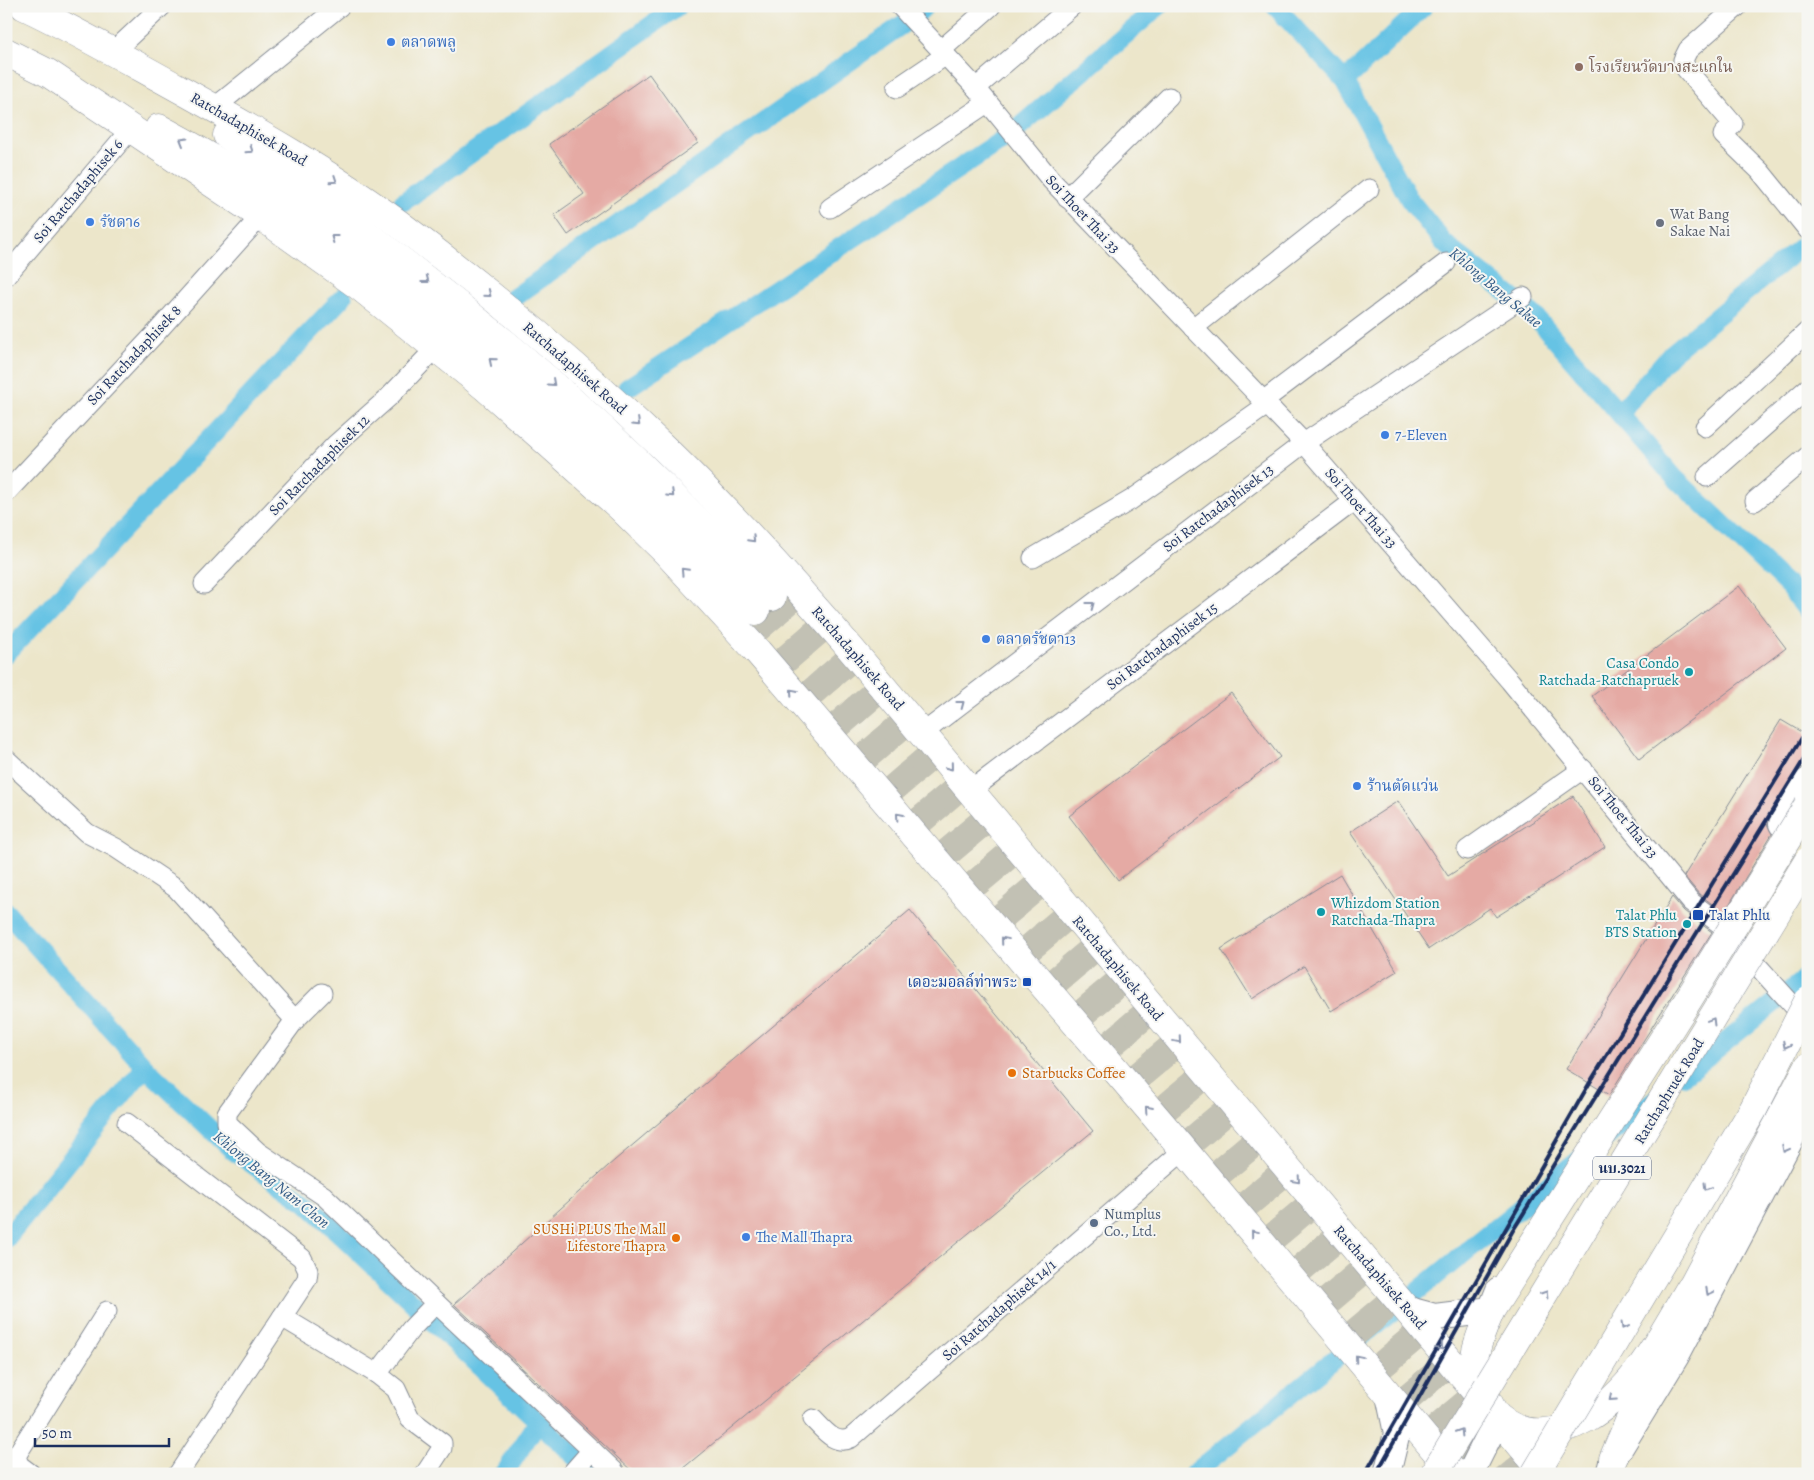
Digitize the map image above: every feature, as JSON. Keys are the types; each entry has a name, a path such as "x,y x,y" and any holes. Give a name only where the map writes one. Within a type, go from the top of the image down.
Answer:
{"main road":[{"name":"Ratchadaphisek Road","path":"24,6 113,52 214,108 331,178 398,223 549,344 667,451 773,560 923,733 1223,1094 1409,1310 1545,1474"},
{"path":"6,52 173,136 264,188 374,267 460,334 530,393 764,604 698,521 626,450 473,316 325,203 258,156 48,18"},
{"path":"48,73 130,130 261,216 343,275 437,347 576,465 660,546 711,600 1184,1150 1455,1474"},
{"name":"นบ.3021","path":"1491,1310 1521,1242 1808,781"},
{"path":"1796,1109 1690,1288 1634,1376 1618,1393 1588,1417 1555,1431 1535,1434 1519,1431 1498,1418 1480,1388 1476,1373 1475,1356 1491,1310 1686,1005 1808,806"},
{"name":"Ratchaphruek Road","path":"1434,1474 1808,861"},
{"path":"1535,1474 1753,1110 1808,1001"},
{"path":"1611,1467 1676,1356 1796,1109 1808,1067"},
{"path":"1611,1467 1639,1395 1690,1288"},
{"path":"1409,1310 1435,1317 1491,1310"},
{"path":"1387,1474 1398,1433 1389,1395"},
{"path":"1470,1474 1498,1418"}],"street":[{"path":"113,52 162,6"},
{"path":"214,108 340,6"},
{"path":"897,88 943,53 992,6"},
{"path":"976,88 1072,6"},
{"path":"1738,6 1688,50 1683,60 1686,69 1733,124 1723,135 1760,171 1807,229"},
{"name":"Soi Thoet Thai 33","path":"901,7 976,88 1067,198 1304,443 1504,673 1691,902 1720,924 1808,1022"},
{"path":"1067,198 1169,97"},
{"path":"830,208 987,103"},
{"name":"Soi Ratchadaphisek 6","path":"6,276 130,130"},
{"path":"1193,328 1369,189"},
{"name":"Soi Ratchadaphisek 8","path":"6,493 155,334 261,216"},
{"path":"1032,558 1131,500 1265,403 1446,263"},
{"name":"Soi Ratchadaphisek 13","path":"923,733 1304,443 1522,297"},
{"path":"1705,427 1808,331"},
{"name":"Soi Ratchadaphisek 12","path":"204,584 336,444 389,397 437,347"},
{"path":"1706,477 1808,388"},
{"path":"1755,501 1808,456"},
{"name":"Soi Ratchadaphisek 15","path":"970,791 1354,501"},
{"path":"6,759 87,833 116,848 176,888 295,1020"},
{"path":"1467,850 1583,769"},
{"path":"322,993 295,1020 227,1113 229,1127 258,1152 324,1196 583,1460 614,1471"},
{"path":"127,1124 302,1258 308,1270 307,1279 178,1474"},
{"name":"Soi Ratchadaphisek 14/1","path":"813,1419 836,1440 844,1442 851,1438 1184,1150"},
{"path":"377,1374 411,1329 434,1306"},
{"path":"31,1474 19,1465 16,1456 107,1311"},
{"path":"282,1317 377,1374 396,1389 410,1419 442,1443 442,1448 425,1474"}],"building":[{"path":"649,74 698,143 568,235 554,215 584,194 549,144"},
{"name":"Casa Condo Ratchada-Ratchapruek","path":"1739,586 1786,648 1639,759 1592,696"},
{"path":"1231,693 1280,757 1118,880 1069,816"},
{"path":"1781,720 1808,736 1808,766 1800,768 1795,773 1769,816 1767,824 1772,834 1724,913 1699,894 1684,876"},
{"path":"1573,796 1605,847 1496,917 1490,908 1429,949 1350,832 1398,801 1448,876"},
{"name":"Whizdom Station Ratchada-Thapra","path":"1340,874 1397,971 1331,1011 1304,966 1252,999 1221,949"},
{"path":"1672,897 1684,911 1712,932 1609,1095 1566,1069"},
{"name":"The Mall Thapra","path":"910,910 1093,1131 676,1474 635,1474 454,1304 608,1166"}],"waterway":[{"path":"403,202 678,6"},
{"path":"509,301 916,15 925,6"},
{"path":"627,388 1011,134 1159,6"},
{"name":"Khlong Bang Sakae","path":"1275,6 1345,81 1409,199 1444,243 1533,314 1674,477 1789,587 1808,612"},
{"path":"1345,81 1424,6"},
{"path":"1619,413 1671,354 1808,241"},
{"path":"6,654 343,297"},
{"name":"Khlong Bang Nam Chon","path":"6,912 145,1067 232,1150 307,1203 594,1474"},
{"path":"1683,1076 1808,976"},
{"path":"6,1239 145,1067"},
{"path":"1607,1137 1658,1097"},
{"path":"1193,1474 1580,1159"},
{"path":"504,1474 538,1422"}],"tunnel":[{"path":"772,597 915,762 1516,1474"},
{"path":"756,611 899,776 1488,1474"}],"railway":[{"path":"1365,1474 1589,1084 1808,728"},
{"path":"1376,1474 1512,1232 1808,753"}],"place":[{"name":"ตลาดพลู","path":"391,42"},
{"name":"โรงเรียนวัดบางสะแกใน","path":"1579,67"},
{"name":"รัชดา6","path":"90,222"},
{"name":"Wat Bang Sakae Nai","path":"1660,223"},
{"name":"7-Eleven","path":"1385,435"},
{"name":"ตลาดรัชดา13","path":"986,639"},
{"name":"Casa Condo Ratchada-Ratchapruek","path":"1689,672"},
{"name":"ร้านตัดแว่น","path":"1357,786"},
{"name":"Whizdom Station Ratchada-Thapra","path":"1321,912"},
{"name":"Talat Phlu","path":"1698,915"},
{"name":"Talat Phlu BTS Station","path":"1687,924"},
{"name":"เดอะมอลล์ท่าพระ","path":"1027,982"},
{"name":"Starbucks Coffee","path":"1012,1073"},
{"name":"Numplus Co., Ltd.","path":"1094,1223"},
{"name":"The Mall Thapra","path":"746,1237"},
{"name":"SUSHi PLUS The Mall Lifestore Thapra","path":"676,1238"}]}
